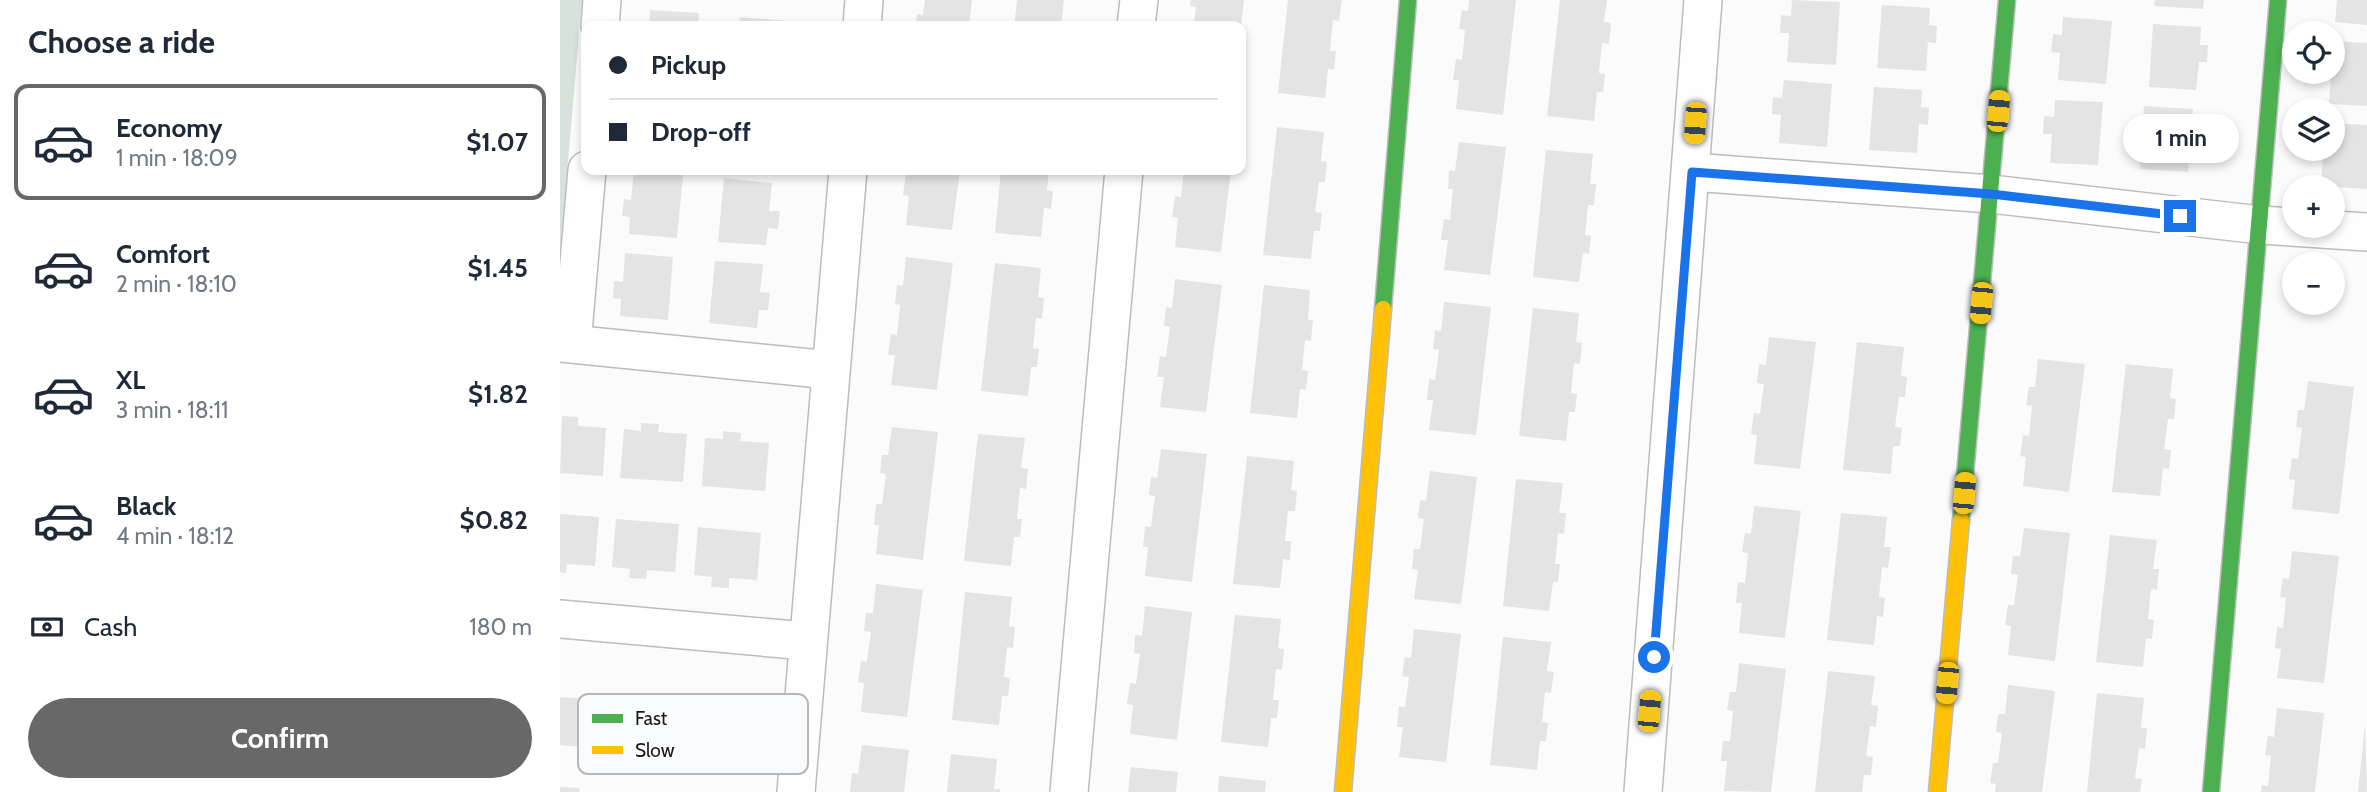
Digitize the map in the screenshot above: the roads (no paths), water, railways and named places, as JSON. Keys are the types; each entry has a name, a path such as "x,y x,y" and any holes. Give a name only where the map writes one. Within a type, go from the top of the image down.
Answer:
{"street":[{"path":"600,21 602,0"},
{"path":"862,21 864,0"},
{"path":"1137,21 1139,0"},
{"path":"1343,792 1408,0"},
{"path":"1643,792 1703,0"},
{"path":"1937,792 2007,0"},
{"path":"2211,792 2278,0"},
{"path":"1692,172 1991,194 2260,225 2367,232"},
{"path":"586,175 566,344 830,370"},
{"path":"802,694 848,175"},
{"path":"1069,792 1124,175"},
{"path":"560,620 806,641"},
{"path":"796,792 797,774"}]}
